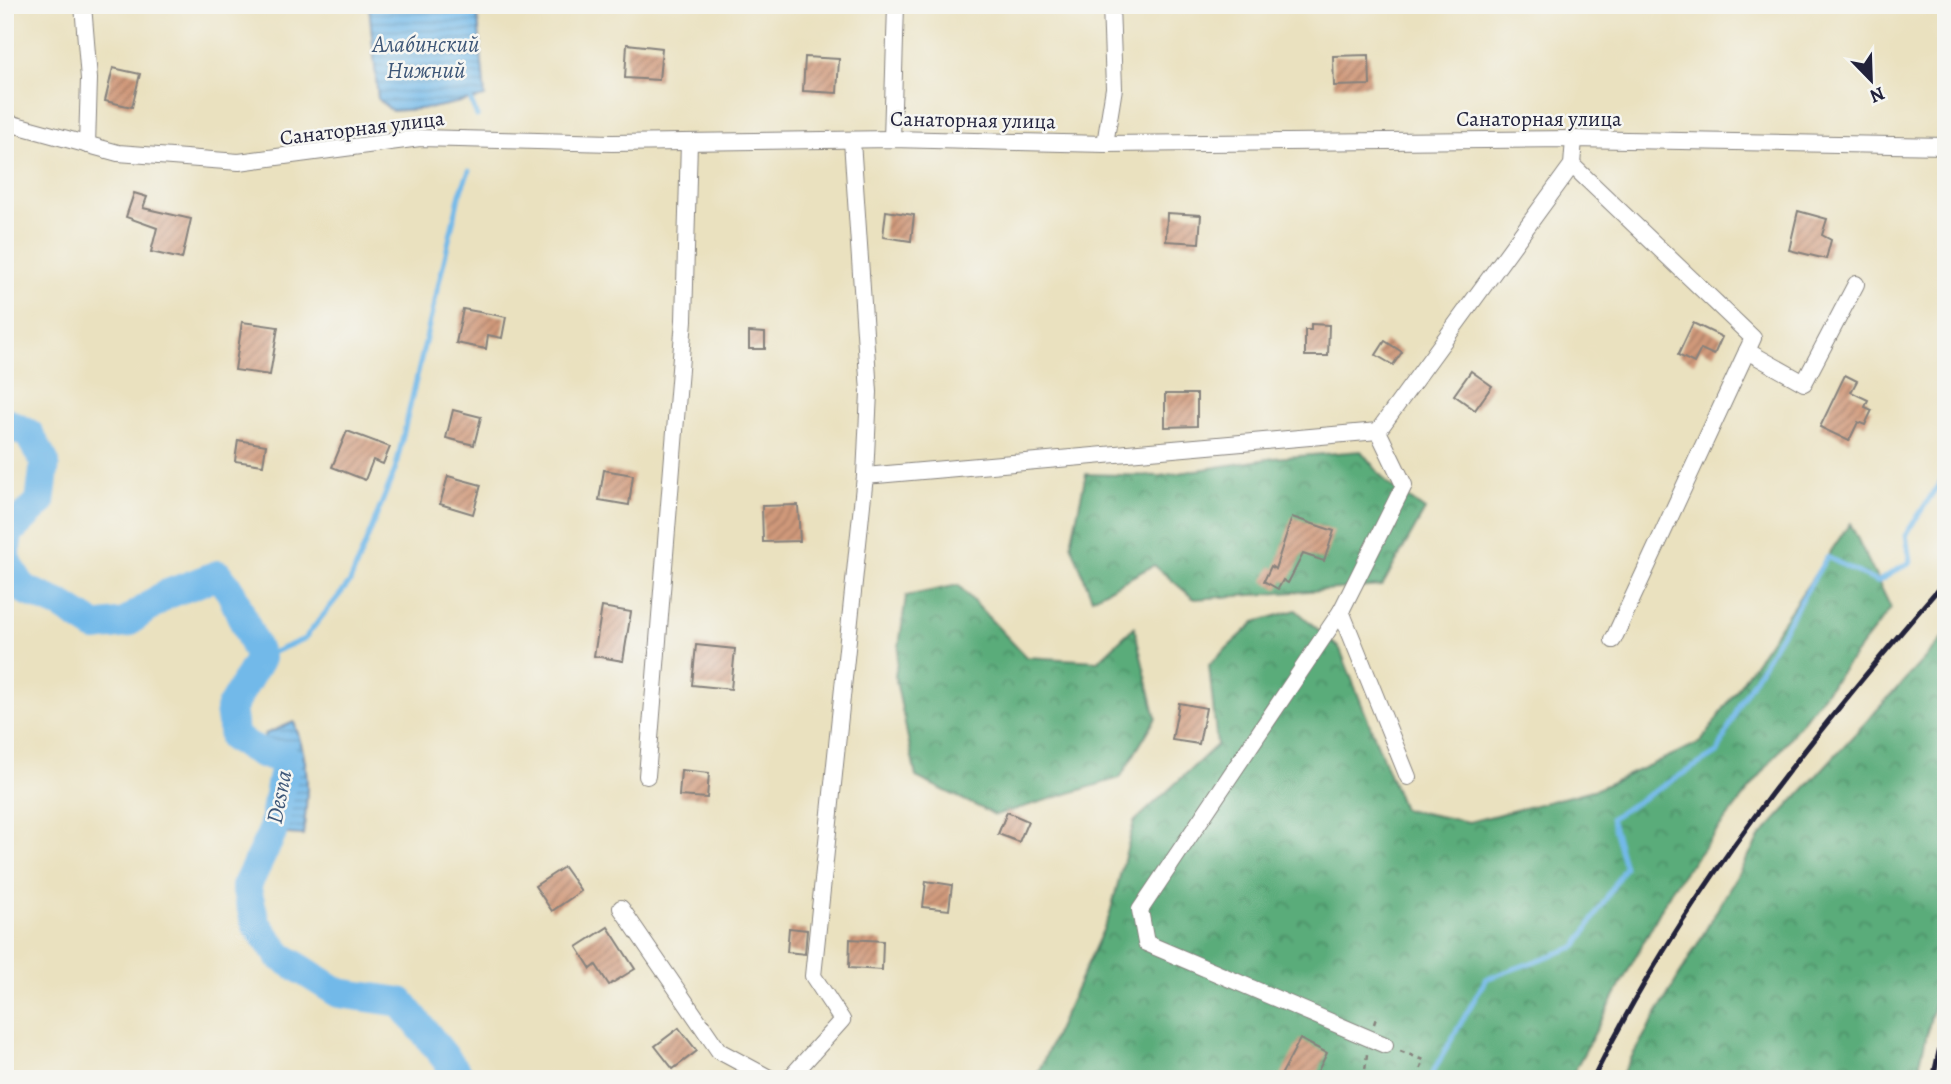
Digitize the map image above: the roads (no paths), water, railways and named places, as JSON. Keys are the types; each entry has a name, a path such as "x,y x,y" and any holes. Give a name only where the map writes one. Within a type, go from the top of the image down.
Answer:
{"street":[{"path":"83,5 89,79 87,145"},
{"path":"892,139 896,5"},
{"path":"1105,144 1114,88 1111,5"},
{"name":"Санаторная улица","path":"5,122 118,153 239,162 420,138 612,144 892,139 1105,144 1574,139 1946,146"},
{"path":"865,476 1378,430 1572,165 1574,139"},
{"path":"789,1079 842,1020 813,976 865,476 869,392 852,141"},
{"path":"648,776 684,320 689,142"},
{"path":"1572,165 1753,338 1613,640"},
{"path":"1747,351 1804,383 1856,284"},
{"path":"1378,430 1404,485 1341,611 1140,910 1146,943 1385,1045"},
{"path":"1341,611 1408,777"},
{"path":"621,908 719,1051 771,1079"}],"water":[{"name":"Алабинский Нижний","path":"369,5 469,5 478,17 485,97 432,108 392,111 378,99"},
{"path":"294,722 303,751 307,778 303,835 272,833 286,759 261,753 265,734"}],"waterway":[{"path":"471,101 477,116"},
{"path":"260,658 304,639 350,582 395,470 460,193 469,171"},
{"name":"Desna","path":"5,422 29,434 45,463 40,502 8,533 5,559"},
{"path":"1429,1079 1486,979 1577,946 1625,867 1611,818 1718,752 1740,703 1827,557 1877,582 1910,562 1906,534 1946,473"},
{"name":"Desna","path":"5,559 23,589 61,605 95,627 126,623 165,595 218,575 231,592 260,658 230,709 234,738 261,753 286,759 272,833 246,887 256,924 280,956 339,993 401,1002 462,1079"}],"railway":[{"path":"1593,1079 1628,1011 1667,945 1753,818 1848,697 1946,580"},
{"path":"1933,1079 1946,1019"}]}
